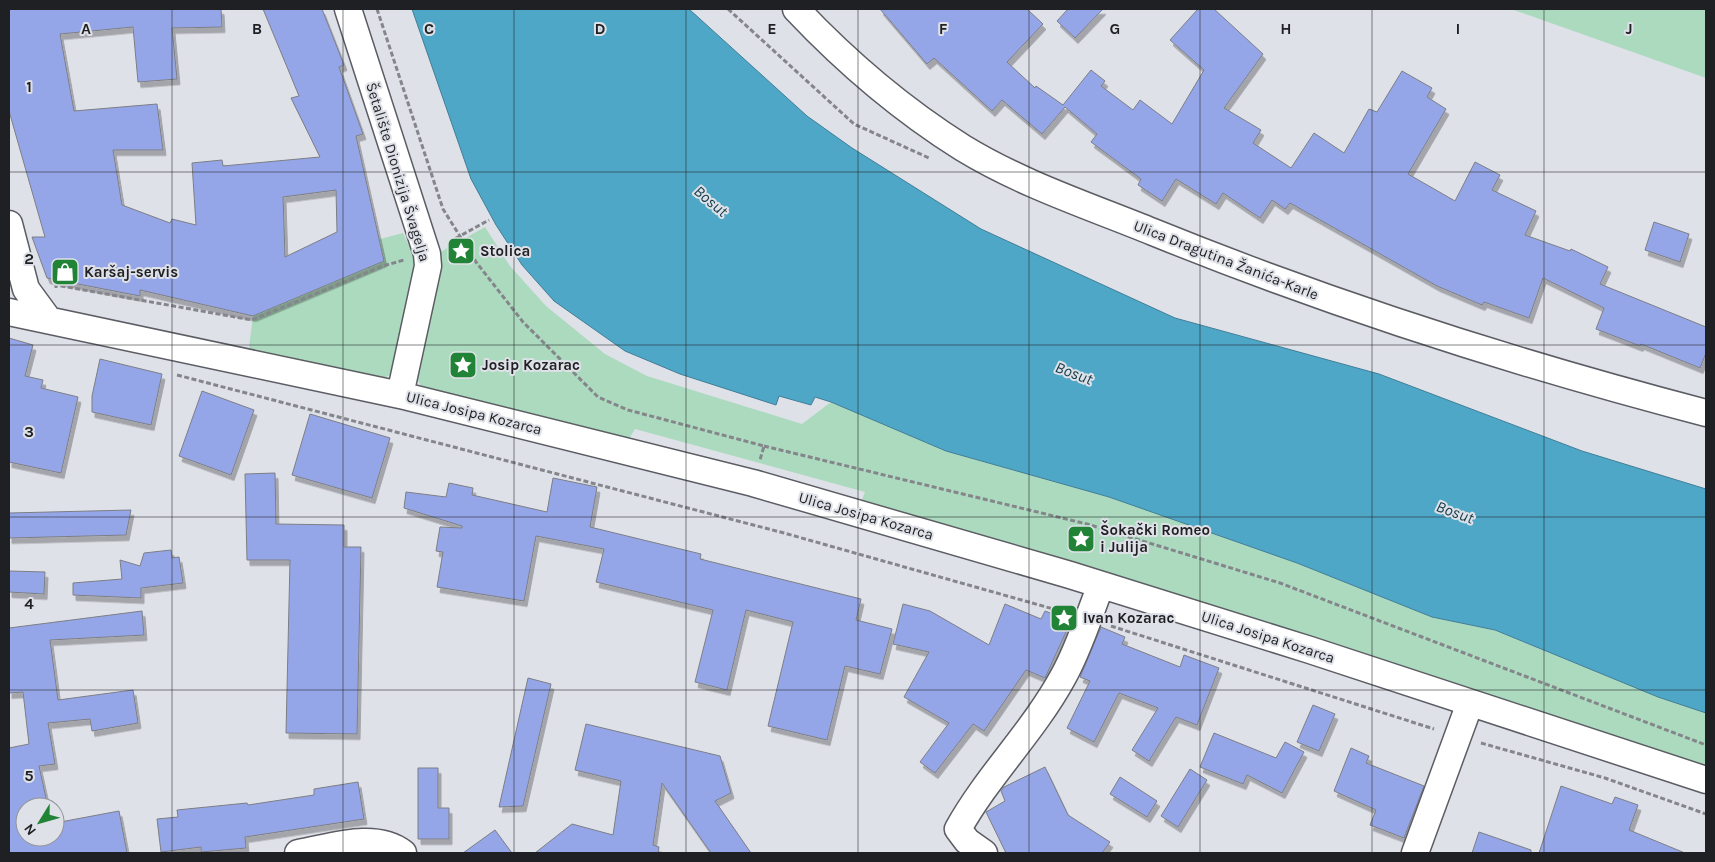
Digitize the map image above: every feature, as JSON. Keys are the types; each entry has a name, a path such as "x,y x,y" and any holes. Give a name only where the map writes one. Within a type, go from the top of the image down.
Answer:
{"street":[{"name":"Šetalište Dionizija Švagelja","path":"348,9 426,254 428,266 400,395"},
{"name":"Ulica Dragutina Žanića-Karle","path":"796,9 898,104 965,149 1038,186 1247,270 1376,315 1564,376 1706,414"},
{"path":"9,224 26,289 48,319"},
{"name":"Ulica Josipa Kozarca","path":"9,312 400,395 753,482 1070,575 1706,780"},
{"path":"984,853 967,841 958,829 975,798 1020,743 1063,677 1101,585"},
{"path":"1416,853 1470,703"},
{"path":"298,853 354,843 380,843 395,847 402,853"}],"path":[{"path":"377,9 443,209 458,237 523,322 598,397 628,410 764,446 1087,524 1280,583 1706,745"},
{"path":"48,319 56,285 252,320 383,266 426,254 489,220"},
{"path":"174,375 395,430 784,533 1087,618 1458,736 1605,778 1706,814"},
{"path":"753,482 764,446"},
{"path":"1083,534 1087,524"},
{"path":"1080,532 1087,535 1084,545 1080,544 1076,543 1080,532"},
{"path":"1070,575 1080,544"}],"green space":[{"path":"1511,9 1706,9 1706,78"},
{"path":"485,227 510,266 546,306 605,354 647,376 802,424 831,402 946,451 1109,497 1297,563 1432,617 1494,630 1658,697 1706,713 1706,767 860,505 865,492 635,429 627,442 423,389 414,374 435,255"},
{"path":"403,233 412,252 416,269 393,373 381,380 251,352 249,347 253,316 384,261 380,239"}],"water":[{"name":"Bosut","path":"412,9 689,9 807,116 852,148 981,229 1175,318 1379,374 1582,451 1706,489 1706,713 1658,697 1495,630 1432,617 1297,563 1109,497 946,451 831,402 815,397 811,405 779,396 776,405 680,374 625,351 554,301 522,265 496,225 471,179"}],"building":[{"path":"9,9 221,9 222,27 172,28 177,79 138,82 133,27 60,34 74,111 157,104 163,150 113,150 122,205 170,223 172,219 196,225 192,163 222,160 223,166 320,157 291,98 299,96 263,9 322,9 344,65 339,67 363,134 356,136 384,261 253,316 140,290 140,296 47,278 32,237 45,237 9,111","holes":["336,190 337,232 285,257 283,197"]},
{"path":"880,9 1027,9 1043,24 1007,62 1035,88 1036,86 1063,105 1091,70 1105,81 1101,86 1133,110 1140,100 1172,124 1204,70 1170,40 1198,9 1214,9 1263,54 1224,108 1261,130 1253,143 1291,168 1314,133 1344,153 1369,109 1377,112 1402,71 1432,88 1427,97 1446,109 1408,174 1455,201 1475,162 1500,175 1492,190 1536,211 1525,235 1570,251 1571,249 1608,267 1600,284 1706,327 1706,353 1700,368 1641,344 1640,346 1596,329 1604,308 1543,278 1529,318 1484,302 1482,305 1437,286 1290,203 1285,209 1272,200 1260,218 1223,193 1216,204 1176,179 1162,201 1138,185 1141,179 1091,142 1097,134 1065,107 1042,134 1002,100 992,111 934,58 927,64"},
{"path":"1068,9 1103,9 1075,38 1057,21"},
{"path":"1654,222 1689,234 1680,262 1645,250"},
{"path":"9,338 33,345 25,376 43,380 41,388 78,397 61,473 9,462"},
{"path":"100,359 162,374 151,425 92,412 92,396"},
{"path":"202,391 254,410 231,475 179,456"},
{"path":"310,414 390,438 372,498 292,475"},
{"path":"275,473 276,524 344,525 344,547 361,547 357,734 286,733 290,560 247,560 245,474"},
{"path":"553,478 597,487 590,527 701,554 700,559 861,599 856,620 892,629 880,674 845,666 827,740 768,726 793,622 746,610 727,690 695,682 713,610 596,582 604,549 536,536 524,601 437,587 443,552 436,551 440,527 462,528 462,526 404,508 406,492 446,497 449,483 473,488 472,495 547,512"},
{"path":"131,510 126,535 9,538 9,513"},
{"path":"171,550 172,558 179,557 183,583 141,588 141,598 73,595 73,583 122,579 120,560 140,566 144,553"},
{"path":"9,571 45,572 44,594 9,592"},
{"path":"903,604 930,611 989,645 1005,604 1041,619 1045,611 1071,621 1045,678 1026,670 984,731 973,724 935,773 920,762 949,723 904,697 929,652 893,644"},
{"path":"142,611 144,635 50,640 58,700 133,690 138,723 92,731 90,719 48,723 55,764 39,766 46,797 15,797 15,847 65,847 65,821 119,811 127,853 9,853 9,748 29,744 23,692 9,693 9,628"},
{"path":"1101,627 1125,637 1122,644 1180,667 1184,655 1219,668 1197,725 1176,717 1149,761 1132,750 1158,708 1119,693 1094,742 1067,728 1090,681 1080,677"},
{"path":"528,678 551,684 523,806 499,807"},
{"path":"1313,705 1335,714 1319,751 1297,742"},
{"path":"586,724 720,756 731,793 715,801 751,853 711,853 662,783 653,845 659,847 658,853 535,853 572,824 613,835 621,781 575,770"},
{"path":"1214,733 1276,758 1285,742 1304,752 1282,793 1247,775 1243,784 1200,767"},
{"path":"1351,748 1369,756 1366,763 1424,786 1404,838 1370,825 1376,810 1334,791"},
{"path":"1045,767 1068,815 1110,842 1102,853 1006,853 986,812 1005,801 1001,791 1004,787"},
{"path":"418,768 438,768 438,808 449,808 449,839 418,839"},
{"path":"1190,769 1207,780 1178,827 1161,816"},
{"path":"1120,777 1157,801 1147,817 1110,794"},
{"path":"358,782 364,819 245,837 246,848 201,852 201,847 161,852 157,819 178,817 177,810 247,803 248,805 314,795 314,789"},
{"path":"1561,786 1612,804 1615,797 1638,805 1629,830 1685,853 1539,853"},
{"path":"495,830 512,853 463,853"},
{"path":"1479,832 1531,850 1531,853 1472,853"}],"place":[{"name":"Stolica","path":"461,251"},
{"name":"Karšaj-servis","path":"65,272"},
{"name":"Josip Kozarac","path":"463,365"},
{"name":"Šokački Romeo i Julija","path":"1081,539"},
{"name":"Ivan Kozarac","path":"1064,618"}]}
